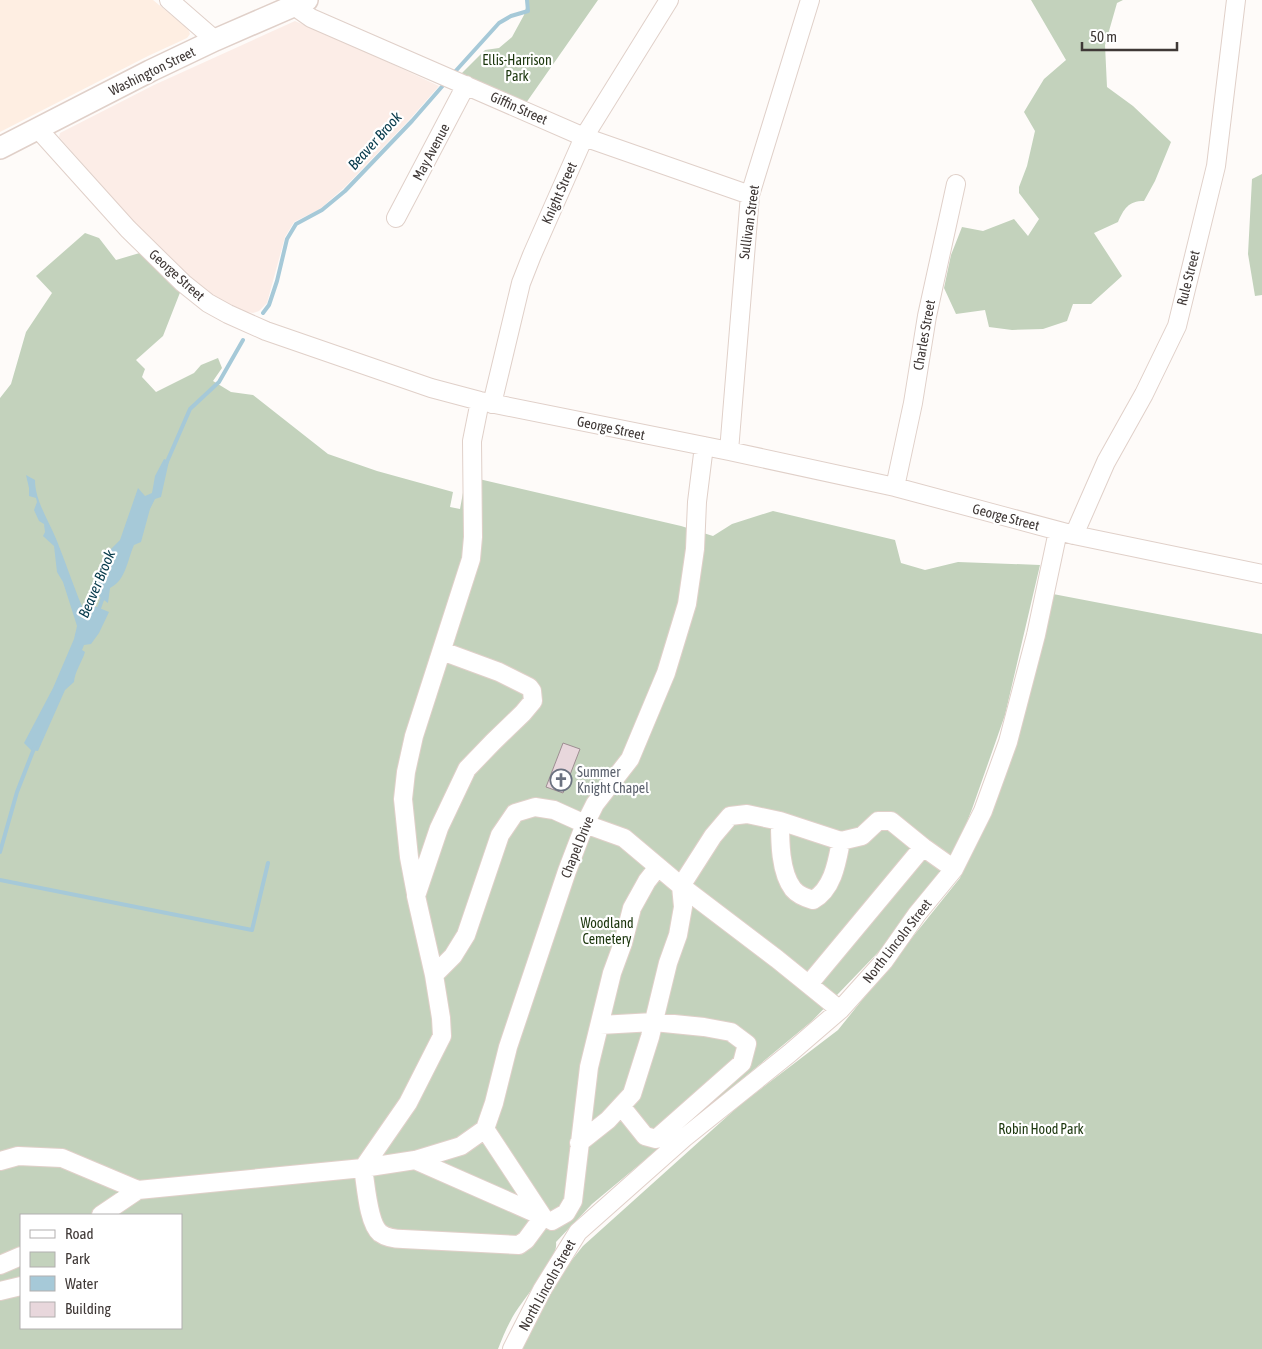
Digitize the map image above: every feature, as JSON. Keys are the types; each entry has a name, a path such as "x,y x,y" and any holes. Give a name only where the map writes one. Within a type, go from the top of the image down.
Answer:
{"main road":[{"name":"Washington Street","path":"0,148 150,71 300,3"}],"street":[{"path":"169,0 215,40"},
{"name":"Knight Street","path":"364,1168 408,1103 442,1036 434,975 409,857 402,799 414,736 471,559 473,537 472,441 486,403 521,283 584,137 669,0"},
{"name":"Sullivan Street","path":"729,451 750,195 810,0"},
{"name":"Rule Street","path":"1066,533 1144,394 1177,326 1216,166 1236,0"},
{"name":"Giffin Street","path":"300,3 311,18 584,137 750,195"},
{"name":"May Avenue","path":"396,218 454,81"},
{"name":"George Street","path":"38,129 128,229 183,283 208,303 228,314 290,339 431,388 486,403 729,451 896,487 1066,533 1262,574"},
{"name":"Charles Street","path":"896,487 927,316 956,184"},
{"name":"Chapel Drive","path":"485,1129 511,1037 566,871 595,804 630,759 666,673 687,604 695,549 697,502 704,446"},
{"name":"North Lincoln Street","path":"512,1349 542,1290 578,1232 684,1138 790,1053 840,1010 884,961 917,914 954,869 983,811 1008,742 1036,635 1066,533"},
{"path":"416,896 439,828 467,769 524,713 533,701 532,691 529,687 499,672 442,651"},
{"path":"434,975 453,956 466,935 500,835 515,814 535,807 554,810 624,838 681,886 840,1010"},
{"path":"579,1143 608,1120 632,1094 654,1022 668,963 678,935 683,907 681,886 713,836 730,816 747,814 780,821 841,841 862,836 878,821 891,822 954,869"},
{"path":"780,821 780,850 787,876 793,889 803,897 813,900 823,894 837,862 841,841"},
{"path":"809,984 923,847"},
{"path":"364,1168 374,1226 381,1234 389,1238 519,1245 548,1219 566,1213 573,1201 589,1067 612,974 623,943 632,908 647,881 658,867"},
{"path":"600,1025 654,1022 704,1027 731,1032 746,1044 742,1063 656,1139 645,1136 621,1106"},
{"path":"0,1161 18,1156 62,1158 138,1190 364,1168 415,1160 461,1146 485,1129 548,1219"},
{"path":"415,1160 578,1232"},
{"path":"103,1214 138,1190"},
{"path":"0,1265 20,1256"},
{"path":"0,1291 20,1286"}],"shaded area":[{"path":"0,0 153,0 188,29 190,34 187,38 0,132"},
{"path":"295,21 439,86 345,187 320,209 294,222 285,237 267,303 259,311 253,313 241,311 220,302 195,285 136,224 59,137 60,133 154,85"}],"green space":[{"name":"Ellis-Harrison Park","path":"528,0 598,0 526,103 461,74 485,50 499,48 512,37 524,15"},
{"path":"1031,0 1123,0 1117,3 1105,45 1107,87 1133,106 1171,142 1155,181 1144,201 1130,204 1118,222 1094,233 1122,276 1091,304 1073,304 1067,321 1043,329 1012,330 989,327 985,310 956,314 944,288 951,255 962,227 983,231 1014,219 1028,236 1039,219 1019,193 1035,131 1024,112 1044,79 1066,60"},
{"path":"1262,174 1262,295 1255,296 1248,254 1252,179"},
{"name":"Woodland Cemetery","path":"85,233 99,238 116,260 143,252 181,290 163,336 136,360 145,369 142,377 156,392 194,373 201,365 218,358 222,368 213,381 231,392 253,395 328,454 377,471 453,492 450,507 460,509 466,476 681,526 713,536 732,524 773,511 895,540 901,563 925,570 958,562 1040,565 1005,715 972,809 949,867 887,943 812,1021 592,1204 556,1242 552,1260 516,1312 507,1327 498,1349 0,1349 0,398 11,384 26,332 52,293 36,276"},
{"name":"Robin Hood Park","path":"1053,594 1262,634 1262,1349 517,1349 552,1285 583,1246 741,1104 838,1030 960,878 1019,735"}],"water":[{"path":"164,459 169,461 161,497 155,499 150,509 141,542 134,545 123,575 110,588 108,603 94,593 101,565 110,550 120,540 138,488 145,496 152,493 155,476"},
{"path":"26,475 35,480 37,496 57,541 86,616 92,605 109,612 99,633 91,644 84,645 82,650 85,652 74,682 65,690 38,751 31,750 24,743 53,688 74,639 77,626 63,582 57,572 54,546 43,536 45,532 44,524 39,521 34,510 37,502 36,498 29,496"}],"building":[{"path":"563,743 580,749 563,793 546,787"}],"waterway":[{"name":"Beaver Brook","path":"452,75 499,23 511,16 528,11 527,0"},
{"name":"Beaver Brook","path":"263,313 269,305 277,281 287,239 296,224 322,210 345,191 412,121 446,82"},
{"name":"Beaver Brook","path":"166,464 190,409 219,382 243,340"},
{"name":"Beaver Brook","path":"98,611 103,597"},
{"name":"Beaver Brook","path":"0,852 17,792 35,746"},
{"path":"0,880 252,930 268,863"}],"place":[{"name":"Summer Knight Chapel","path":"561,780"}]}
